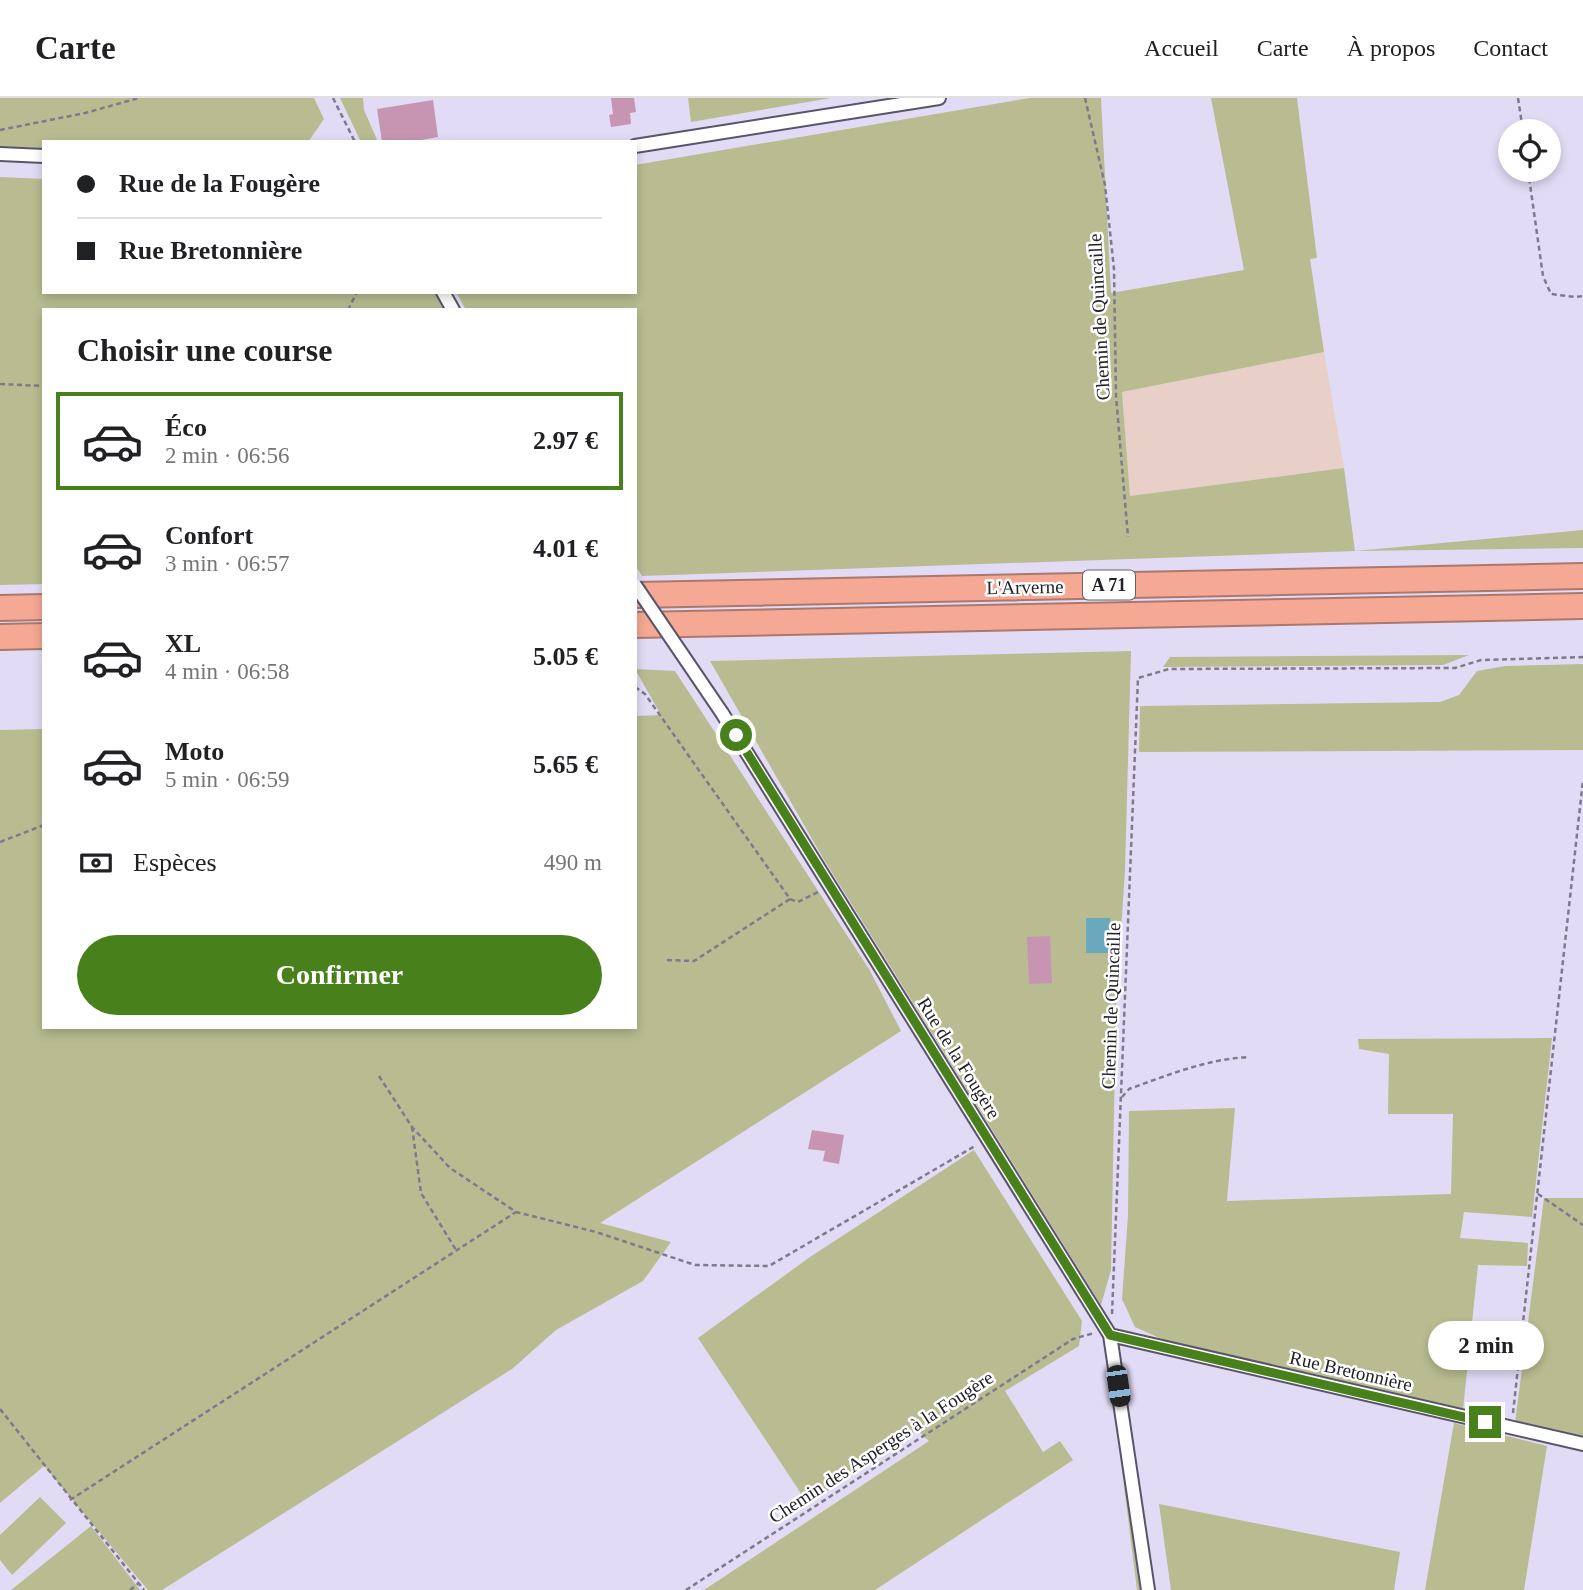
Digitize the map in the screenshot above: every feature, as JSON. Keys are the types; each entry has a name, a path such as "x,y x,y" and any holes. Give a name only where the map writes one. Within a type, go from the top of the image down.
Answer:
{"highway":[{"name":"L'Arverne","path":"637,595 1583,576"},
{"name":"L'Arverne","path":"637,625 1583,606"},
{"path":"0,608 42,607"},
{"path":"0,637 42,636"}],"street":[{"path":"637,146 939,98"},
{"path":"0,154 42,156"},
{"name":"Rue de la Fougère","path":"637,588 722,713 986,1139 1105,1338 1148,1590"},
{"name":"Rue Bretonnière","path":"1105,1338 1583,1444"}],"path":[{"path":"0,130 85,113 139,98"},
{"path":"332,98 354,140"},
{"name":"Chemin de Quincaille","path":"1085,98 1105,185 1114,269 1116,396 1128,537"},
{"path":"1518,98 1521,119"},
{"path":"1530,182 1543,276 1551,293 1575,298 1583,296"},
{"path":"0,384 42,386"},
{"name":"Chemin de Quincaille","path":"1105,1338 1115,1289 1138,678 1169,669 1455,668 1481,660 1583,657"},
{"path":"637,688 645,694 790,899 798,902 829,886"},
{"path":"1512,1428 1583,780"},
{"path":"0,842 42,825"},
{"path":"667,960 694,961 790,899"},
{"path":"1122,1097 1129,1089 1191,1067 1230,1058 1249,1057"},
{"path":"379,1076 412,1127 450,1168 516,1212 596,1232 695,1265 769,1266 986,1139"},
{"path":"412,1127 421,1193 456,1250"},
{"path":"1538,1194 1583,1225"},
{"path":"71,1500 516,1212"},
{"path":"1093,1325 1095,1333 1105,1338"},
{"name":"Chemin des Asperges à la Fougère","path":"686,1590 1073,1339 1095,1333"},
{"path":"0,1409 144,1590"},
{"path":"130,1590 139,1583"}],"shaded area":[{"path":"1324,352 1344,468 1130,496 1122,392"}],"green space":[{"path":"0,98 314,98 324,119 309,140 42,140 42,148 0,147"},
{"path":"340,98 363,98 364,110 377,140 360,140"},
{"path":"688,98 831,98 691,122"},
{"path":"1030,98 1101,98 1111,293 1244,270 1211,98 1297,98 1317,258 1310,259 1324,352 1122,392 1130,496 1344,468 1355,551 642,576 637,568 637,308 465,308 457,294 637,294 637,165"},
{"path":"0,177 42,179 42,294 439,294 448,308 42,308 42,584 0,585"},
{"path":"1583,530 1583,548 1355,551"},
{"path":"1131,651 1125,870 1116,1007 1111,1270 1101,1305 823,858 710,661"},
{"path":"1469,655 1443,665 1163,667 1170,657"},
{"path":"1583,664 1583,750 1139,752 1140,706 1440,702 1459,695 1477,671 1505,666"},
{"path":"637,669 675,671 869,969 901,1031 600,1223 671,1242 643,1281 556,1330 512,1369 162,1590 148,1590 44,1466 0,1503 0,730 42,729 42,1029 637,1029 637,716 661,715"},
{"path":"1552,1038 1532,1217 1464,1212 1460,1238 1528,1243 1527,1266 1478,1265 1463,1410 1173,1344 1135,1327 1122,1299 1128,1215 1129,1111 1235,1108 1227,1201 1451,1194 1453,1114 1388,1114 1389,1054 1359,1049 1358,1039"},
{"path":"974,1150 1082,1321 1079,1346 1005,1391 1043,1452 1060,1441 1073,1460 875,1590 704,1590 929,1441 917,1430 808,1504 698,1338 810,1257"},
{"path":"1544,1198 1583,1198 1583,1439 1515,1423"},
{"path":"1110,1374 1141,1590 1137,1590"},
{"path":"1454,1423 1547,1446 1524,1590 1425,1590"},
{"path":"40,1497 66,1523 12,1575 0,1560 0,1535"},
{"path":"1159,1504 1400,1552 1394,1590 1171,1590"},
{"path":"91,1526 140,1590 11,1590"}],"water":[{"path":"1086,918 1110,918 1110,953 1086,953"}],"building":[{"path":"611,98 634,98 636,112 630,113 631,124 611,127"},
{"path":"433,100 438,137 421,140 382,140 377,109"},
{"path":"1050,936 1052,983 1029,984 1027,937"},
{"path":"812,1130 844,1135 839,1164 823,1161 825,1151 808,1149"}],"route":[{"path":"736,735 1110,1335 1485,1422"}]}
